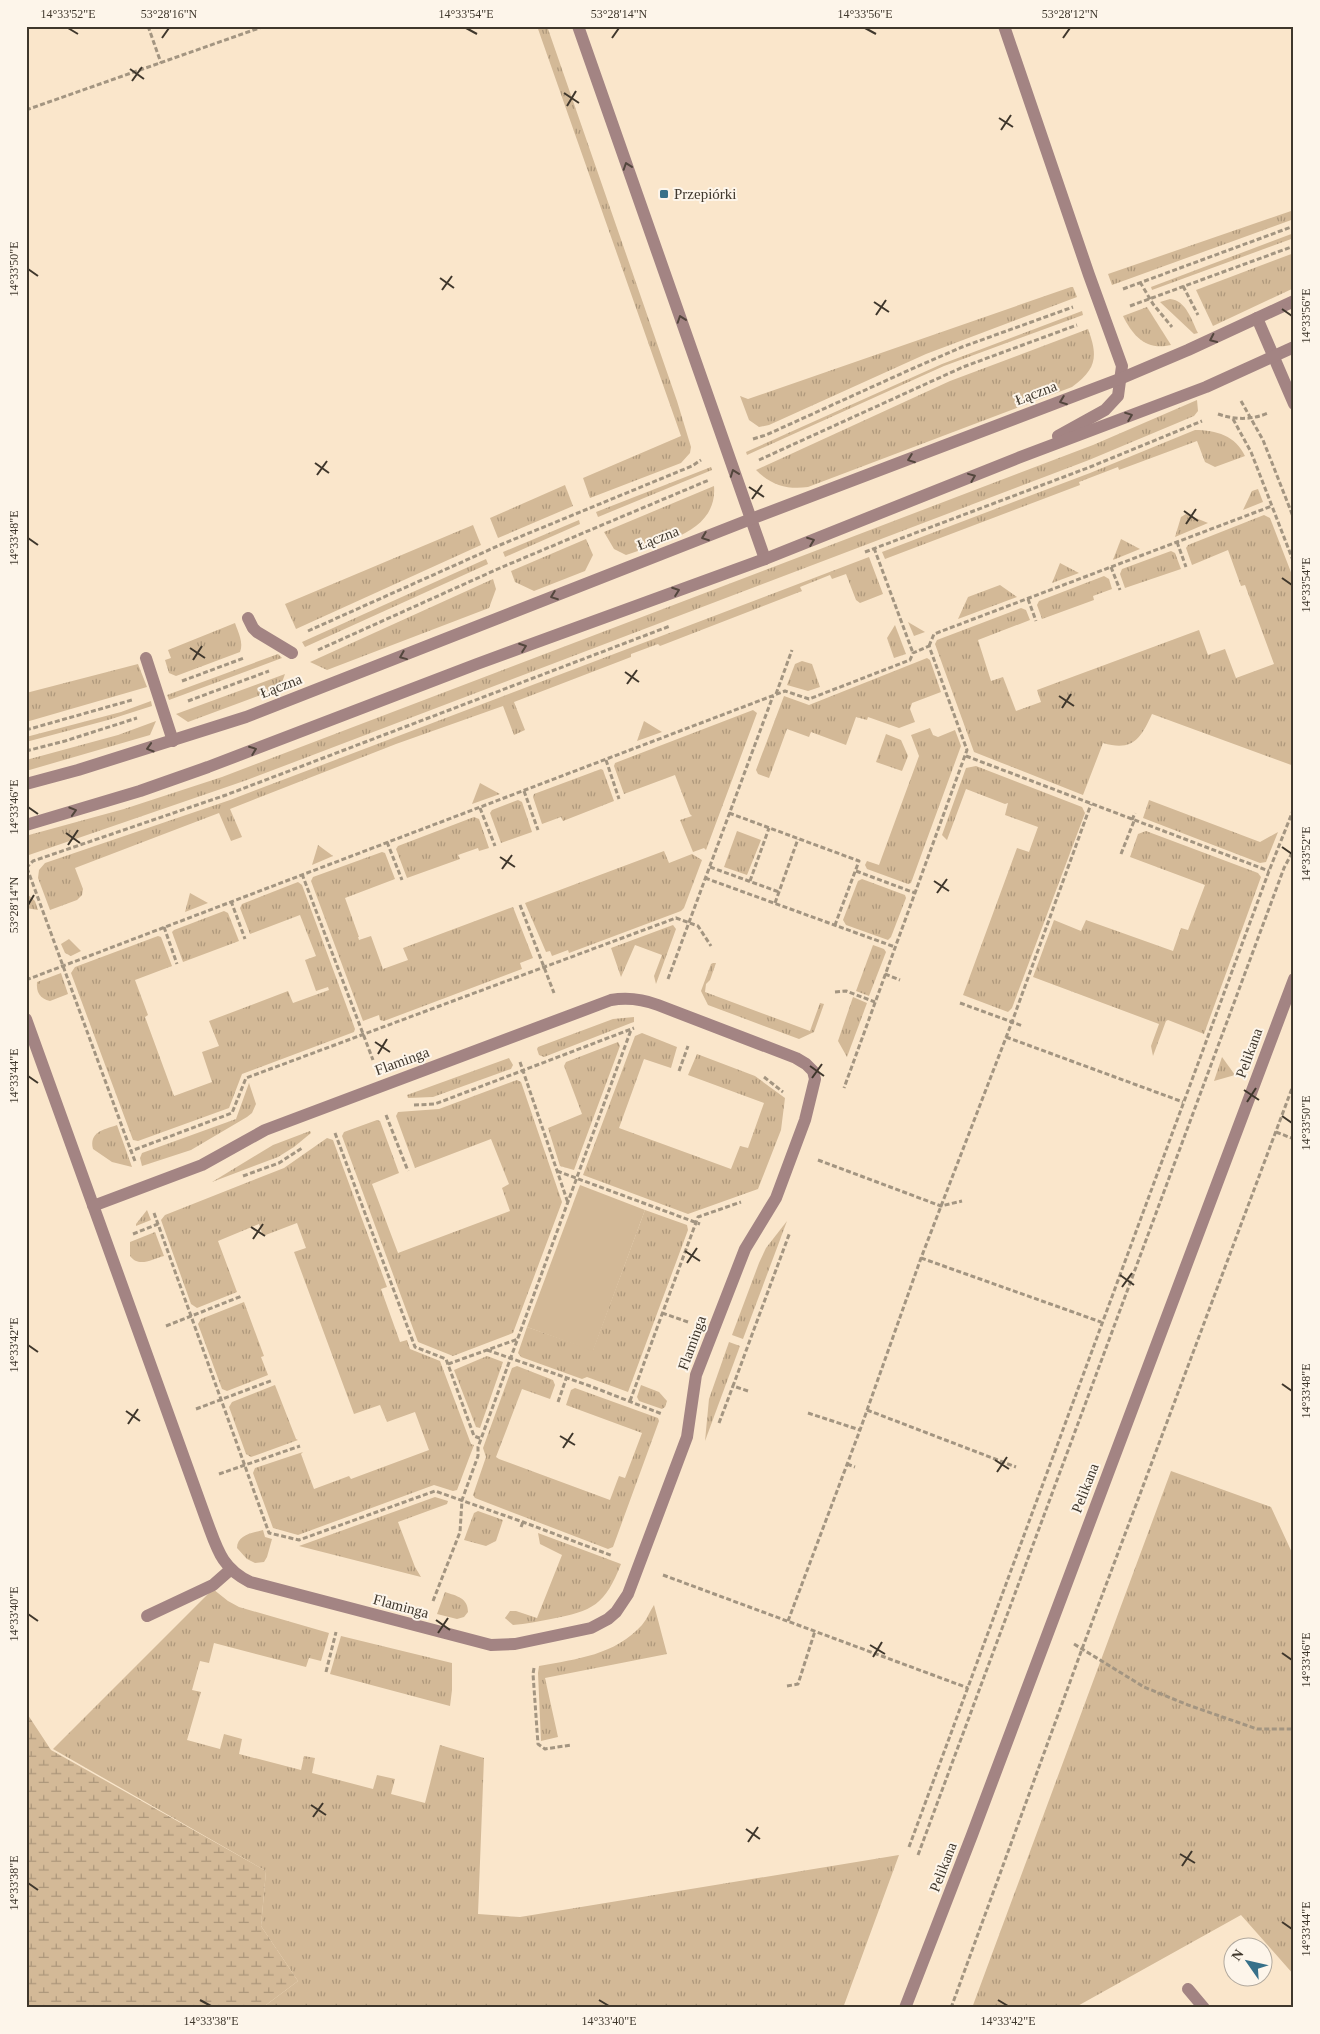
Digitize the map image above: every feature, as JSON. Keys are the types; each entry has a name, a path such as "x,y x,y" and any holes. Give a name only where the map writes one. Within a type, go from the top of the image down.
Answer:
{"street":[{"path":"578,26 765,559"},
{"path":"1004,26 1122,366 1122,378 1118,396 1105,410 1018,458"},
{"name":"Łączna","path":"26,784 78,770 246,717 751,519 1122,378 1294,301"},
{"path":"1257,318 1294,404"},
{"path":"26,825 140,791 208,767 477,664 765,559 1018,458 1206,387 1294,347"},
{"path":"248,618 257,632 292,653"},
{"path":"146,658 173,741"},
{"name":"Pelikana","path":"905,2008 1050,1630 1294,979"},
{"name":"Flaminga","path":"26,1019 93,1206 216,1546 230,1570 250,1582 491,1645 516,1644 580,1632 612,1616 625,1601 688,1437 696,1375 745,1249 776,1198 805,1120 815,1087 815,1079 812,1071 806,1064 796,1058 716,1027 639,999 624,998 611,1000 265,1130 202,1165 93,1206"},
{"path":"147,1616 213,1585 230,1570"},
{"path":"1188,1990 1204,2008"}],"path":[{"path":"148,26 161,63"},
{"path":"26,110 265,26"},
{"path":"1115,292 1294,226"},
{"path":"1128,306 1294,246"},
{"path":"1140,282 1149,298 1176,333"},
{"path":"1183,286 1201,321"},
{"path":"750,440 766,435 954,350 1080,304"},
{"path":"751,464 963,367 1086,322"},
{"path":"1218,414 1232,419 1260,416"},
{"path":"1250,418 1263,440 1294,519"},
{"path":"1232,419 1251,452 1294,562"},
{"path":"308,631 500,545 692,466 708,457"},
{"path":"313,653 500,568 713,478"},
{"path":"842,1093 966,756 967,750 929,646 934,634 1272,506"},
{"path":"1177,542 1186,567"},
{"path":"26,980 785,691 809,699 910,660 913,652 874,548"},
{"path":"1111,567 1120,590"},
{"path":"1028,599 1036,621"},
{"path":"913,652 929,646"},
{"path":"665,986 792,650"},
{"path":"178,683 250,656"},
{"path":"26,751 65,742 163,710 270,671"},
{"path":"26,730 115,706 140,697"},
{"path":"966,756 1133,821 1269,871"},
{"path":"606,760 619,799"},
{"path":"524,791 538,830"},
{"path":"788,1621 860,1430 920,1258 1012,1022 1090,804"},
{"path":"480,808 495,846"},
{"path":"909,1847 1101,1322 1294,808"},
{"path":"729,813 859,862 835,925"},
{"path":"1121,854 1135,813"},
{"path":"750,881 769,828"},
{"path":"775,903 798,839"},
{"path":"388,842 402,880"},
{"path":"918,1855 1281,877 1294,848"},
{"path":"710,867 779,892"},
{"path":"27,868 137,1167"},
{"path":"856,871 915,892"},
{"path":"302,874 376,1067"},
{"path":"705,878 895,947"},
{"path":"231,901 245,939"},
{"path":"520,905 557,1000"},
{"path":"132,1151 232,1113 246,1078 676,918 698,926 712,946"},
{"path":"164,927 177,964"},
{"path":"885,974 900,980"},
{"path":"835,992 846,991 875,1002"},
{"path":"960,1003 1023,1026"},
{"path":"408,1106 435,1104 631,1030 637,1026"},
{"path":"432,1602 460,1532 462,1500 482,1439 631,1030"},
{"path":"1006,1037 1183,1102"},
{"path":"680,1042 697,1049"},
{"path":"679,1071 688,1046"},
{"path":"518,1054 568,1204"},
{"path":"761,1075 784,1093"},
{"path":"951,2008 1082,1650 1294,1083"},
{"path":"384,1111 408,1170"},
{"path":"327,1133 334,1130 415,1347 446,1359 474,1436 482,1439"},
{"path":"1276,1132 1294,1139"},
{"path":"237,1179 279,1163 293,1155 306,1144"},
{"path":"814,1169 820,1152"},
{"path":"817,1160 941,1206 962,1201"},
{"path":"557,1171 700,1224"},
{"path":"630,1401 698,1217 747,1200"},
{"path":"152,1207 269,1532 299,1540 435,1491 615,1557"},
{"path":"155,1215 163,1211"},
{"path":"748,1391 733,1386 791,1230"},
{"path":"920,1258 1101,1322"},
{"path":"164,1327 242,1296"},
{"path":"662,1313 695,1325"},
{"path":"448,1364 518,1339"},
{"path":"487,1350 630,1401 638,1406 662,1414 665,1420"},
{"path":"558,1402 566,1378"},
{"path":"194,1410 273,1380"},
{"path":"867,1410 1016,1467"},
{"path":"808,1413 860,1430"},
{"path":"217,1475 300,1446"},
{"path":"847,1464 855,1467"},
{"path":"521,1527 523,1522"},
{"path":"657,1572 968,1688"},
{"path":"1050,1630 1144,1687 1188,1705 1257,1729 1294,1729"},
{"path":"787,1686 798,1684 814,1631"},
{"path":"535,1662 533,1674 538,1744 545,1749 571,1745"}],"green space":[{"path":"537,26 547,26 677,401 691,447 690,453 681,463 590,498 583,478 681,436"},
{"path":"1294,210 1294,219 1112,285 1108,274"},
{"path":"1294,233 1294,238 1152,290 1151,287"},
{"path":"1294,253 1294,288 1213,326 1196,290"},
{"path":"1073,287 1077,297 926,354 769,425 759,427 749,420 740,396 748,399"},
{"path":"1170,299 1176,300 1184,307 1198,333 1194,334 1160,302"},
{"path":"1147,307 1171,345 1154,346 1147,344 1131,330 1123,316"},
{"path":"1082,311 1083,315 944,366 747,455 746,452 942,364"},
{"path":"1088,329 1093,347 1093,361 1091,368 1072,387 808,487 794,488 780,485 756,470 950,381"},
{"path":"1197,400 1198,411 1194,416 1089,460 247,780 26,856 26,836 124,809 222,777 1093,445"},
{"path":"1195,430 1218,433 1231,439 1245,456 1215,467 1205,462 1197,441 1119,470 1118,467 1079,482 1080,485 885,559 882,552 1090,473"},
{"path":"711,467 712,470 598,517 596,512"},
{"path":"565,485 573,506 498,538 490,518"},
{"path":"714,486 713,502 707,515 684,534 670,540 626,555 614,549 604,532"},
{"path":"1258,489 1263,502 1243,510 1252,491"},
{"path":"1186,514 1208,523 1175,537 1181,517"},
{"path":"1264,515 1270,518 1294,580 1294,766 1152,714 1144,730 1135,741 1122,746 1103,743 1083,795 974,752 935,644 937,640 1021,608 1026,610 1030,620 978,640 991,681 1003,677 1016,711 1041,702 1037,690 1199,630 1208,655 1225,649 1236,678 1274,664 1245,585 1241,586 1228,550 1192,565 1186,548 1188,545"},
{"path":"579,520 580,524 505,557 503,552"},
{"path":"473,525 481,545 296,629 285,604"},
{"path":"586,539 593,555 585,571 534,591 515,582 511,571"},
{"path":"1121,539 1140,549 1113,560"},
{"path":"1171,551 1175,553 1181,569 1125,588 1120,574 1122,569"},
{"path":"869,557 883,594 860,603 856,600 846,574 832,579 830,575 800,587 802,591 660,646 658,644 631,654 631,657 514,702 525,730 514,735 503,706 396,744 230,809 242,837 231,841 219,813 75,868 83,889 82,895 77,900 50,910 38,878 39,870 45,863 230,800"},
{"path":"486,559 488,564 305,647 302,642"},
{"path":"1060,563 1079,573 1052,583"},
{"path":"1104,576 1109,579 1112,589 1093,596 1094,600 1042,619 1037,605 1039,601"},
{"path":"493,579 496,589 489,608 327,670 310,662"},
{"path":"1000,585 1017,597 958,619 968,597"},
{"path":"908,622 925,632 914,636"},
{"path":"235,623 241,641 240,652 176,676 169,673 165,660 171,658 168,650"},
{"path":"895,625 906,654 894,658 887,638"},
{"path":"278,654 282,658 169,700 167,695"},
{"path":"927,658 930,660 941,692 912,703 910,709 915,722 899,728 868,717 867,720 856,717 846,745 811,732 809,737 787,729 769,778 758,774 756,770 784,696 809,705"},
{"path":"802,661 812,664 820,687 808,691 787,685 795,664"},
{"path":"138,664 147,687 26,722 26,693"},
{"path":"285,674 280,688 188,722 176,714"},
{"path":"151,701 152,706 26,742 26,737 121,712"},
{"path":"753,710 757,713 706,850 704,848 693,852 680,820 692,816 675,775 624,794 614,766 615,763"},
{"path":"156,721 150,735 26,771 26,760 118,735"},
{"path":"644,721 662,732 637,741"},
{"path":"930,728 933,735 938,737 955,730 961,746 911,883 908,884 867,869 865,865 867,861 879,865 919,756 911,735"},
{"path":"886,734 901,740 908,756 902,771 876,762"},
{"path":"976,766 1082,807 1085,813 1012,1008 1008,1012 963,995 1017,848 1029,852 1038,827 1005,815 1008,803 1005,804 966,789 947,840 942,835 966,768"},
{"path":"601,769 614,801 563,821 561,817 542,824 533,797 534,794"},
{"path":"480,783 500,794 472,804"},
{"path":"518,800 522,802 532,832 501,843 490,813 492,810"},
{"path":"1149,800 1260,842 1278,832 1266,862 1260,863 1143,818"},
{"path":"474,817 479,819 489,848 479,851 478,848 458,855 460,859 407,878 396,849 398,846"},
{"path":"737,831 761,840 747,875 724,867"},
{"path":"1146,831 1258,873 1261,877 1204,1034 1168,1020 1153,1056 1151,1046 1159,1024 1033,977 1054,920 1081,931 1086,920 1173,951 1181,928 1188,930 1205,885 1130,857 1138,834"},
{"path":"318,845 333,856 312,865"},
{"path":"664,851 669,863 692,854 702,860 684,908 681,911 569,953 568,950 552,956 550,951 546,952 525,903"},
{"path":"382,852 385,853 395,879 345,898 359,940 371,936 383,969 408,960 403,948 513,907 533,958 520,963 522,969 384,1021 380,1020 379,1015 363,1021 311,881 313,877"},
{"path":"862,879 905,895 906,898 891,937 888,940 846,925 843,920 858,881"},
{"path":"298,882 302,885 355,1029 354,1032 242,1074 229,1108 138,1141 133,1140 71,973 75,967 158,936 161,937 172,966 135,980 148,1015 145,1017 174,1096 212,1082 202,1052 219,1046 209,1021 288,991 293,1003 329,990 328,987 316,991 305,960 316,956 300,915 250,934 240,908 242,904"},
{"path":"26,893 35,901 38,910 26,908"},
{"path":"190,893 208,903 185,912"},
{"path":"224,911 228,913 239,941 183,962 172,932"},
{"path":"673,925 676,929 656,984 654,976 662,955 635,945 621,977 611,948"},
{"path":"69,939 81,951 71,956 65,953 61,944"},
{"path":"873,945 884,949 886,952 869,996 856,991"},
{"path":"713,963 716,963 710,980 706,984 705,992 810,1031 820,1003 824,1004 814,1032 799,1039 708,1005 701,991"},
{"path":"61,973 68,994 50,1001 41,997 37,989 37,982"},
{"path":"853,997 867,1003 847,1057 838,1041"},
{"path":"634,1017 634,1022 544,1057 539,1055 538,1047 613,1019"},
{"path":"642,1033 677,1047 671,1068 644,1059 619,1128 731,1169 740,1146 748,1148 764,1103 688,1075 697,1054 755,1076 785,1098 781,1130 758,1189 688,1214 583,1175 635,1036"},
{"path":"618,1042 620,1046 574,1170 560,1166 548,1128 582,1114 564,1066 566,1062"},
{"path":"1222,1057 1235,1075 1214,1081"},
{"path":"509,1058 513,1065 511,1069 433,1097 408,1098 407,1095"},
{"path":"517,1080 521,1082 562,1202 513,1333 453,1356 418,1342 342,1136 344,1132 377,1120 380,1121 399,1173 372,1184 398,1253 510,1211 502,1188 509,1184 491,1139 415,1168 396,1116 398,1112 439,1109"},
{"path":"249,1083 256,1104 252,1113 247,1117 191,1150 142,1166 140,1158 142,1153 236,1119"},
{"path":"117,1125 132,1167 112,1162 93,1149 93,1139 98,1132"},
{"path":"310,1131 311,1133 294,1147 278,1157 212,1182 273,1145"},
{"path":"327,1138 333,1140 387,1287 381,1289 400,1342 407,1340 410,1349 440,1361 471,1444 474,1445 457,1490 453,1491 434,1485 298,1535 273,1528 253,1473 255,1468 303,1452 301,1454 314,1489 349,1476 351,1479 429,1450 415,1412 387,1422 380,1405 354,1414 294,1252 306,1248 297,1223 263,1236 259,1224 218,1241 237,1292 197,1308 191,1304 161,1220 165,1215 284,1168"},
{"path":"580,1185 645,1210 593,1351 527,1327"},
{"path":"147,1210 151,1220 136,1226 136,1224"},
{"path":"645,1210 687,1225 688,1230 628,1392 587,1377 582,1379 521,1357 518,1353 527,1327 593,1350"},
{"path":"787,1221 743,1339 732,1335 766,1248"},
{"path":"155,1232 164,1256 146,1262 134,1260 130,1256 130,1242"},
{"path":"244,1302 264,1356 261,1357 268,1375 227,1391 222,1389 198,1324 201,1319"},
{"path":"729,1342 740,1346 705,1441 709,1399"},
{"path":"487,1356 503,1362 480,1428 476,1427 454,1370"},
{"path":"517,1366 553,1380 555,1385 550,1399 522,1389 496,1457 610,1500 619,1476 625,1478 642,1433 566,1405 571,1390 575,1388 658,1418 659,1421 613,1547 608,1549 475,1498 473,1495 486,1457 483,1448 512,1368"},
{"path":"275,1385 298,1440 251,1457 246,1454 229,1407 232,1402"},
{"path":"641,1385 659,1392 667,1401 665,1407 662,1409 639,1401 637,1397"},
{"path":"1171,1471 1271,1507 1294,1557 1294,1975 1272,1950 1272,1936 1260,1936 1241,1915 1074,2008 972,2008"},
{"path":"435,1497 448,1501 447,1504 398,1522 415,1567 421,1577 299,1546"},
{"path":"478,1511 503,1520 496,1541 486,1546 464,1540 474,1513"},
{"path":"263,1530 265,1537 272,1539 264,1562 255,1563 247,1559 237,1548 242,1537"},
{"path":"538,1533 621,1564 609,1589 596,1604 577,1613 513,1625 505,1618 510,1611 516,1611 537,1618 562,1555 540,1544"},
{"path":"213,1589 239,1607 329,1633 321,1661 309,1658 306,1667 214,1643 209,1663 200,1661 192,1690 201,1692 187,1740 220,1749 224,1734 242,1739 239,1754 301,1770 304,1756 315,1758 312,1773 373,1789 377,1775 395,1779 391,1794 425,1803 440,1745 484,1758 478,1914 520,1917 899,1855 843,2008 262,2008 298,1981 261,1926 266,1871 53,1749"},
{"path":"445,1592 458,1596 464,1601 468,1607 468,1612 464,1617 457,1619 437,1614"},
{"path":"654,1605 667,1654 545,1678 558,1737 541,1741 539,1666 581,1658 620,1643 642,1625"},
{"path":"341,1636 452,1663 450,1706 330,1674"},
{"path":"26,1712 51,1750 266,1871 261,1926 298,1981 262,2008 26,2008"}],"place":[{"name":"Przepiórki","path":"664,194"}]}
